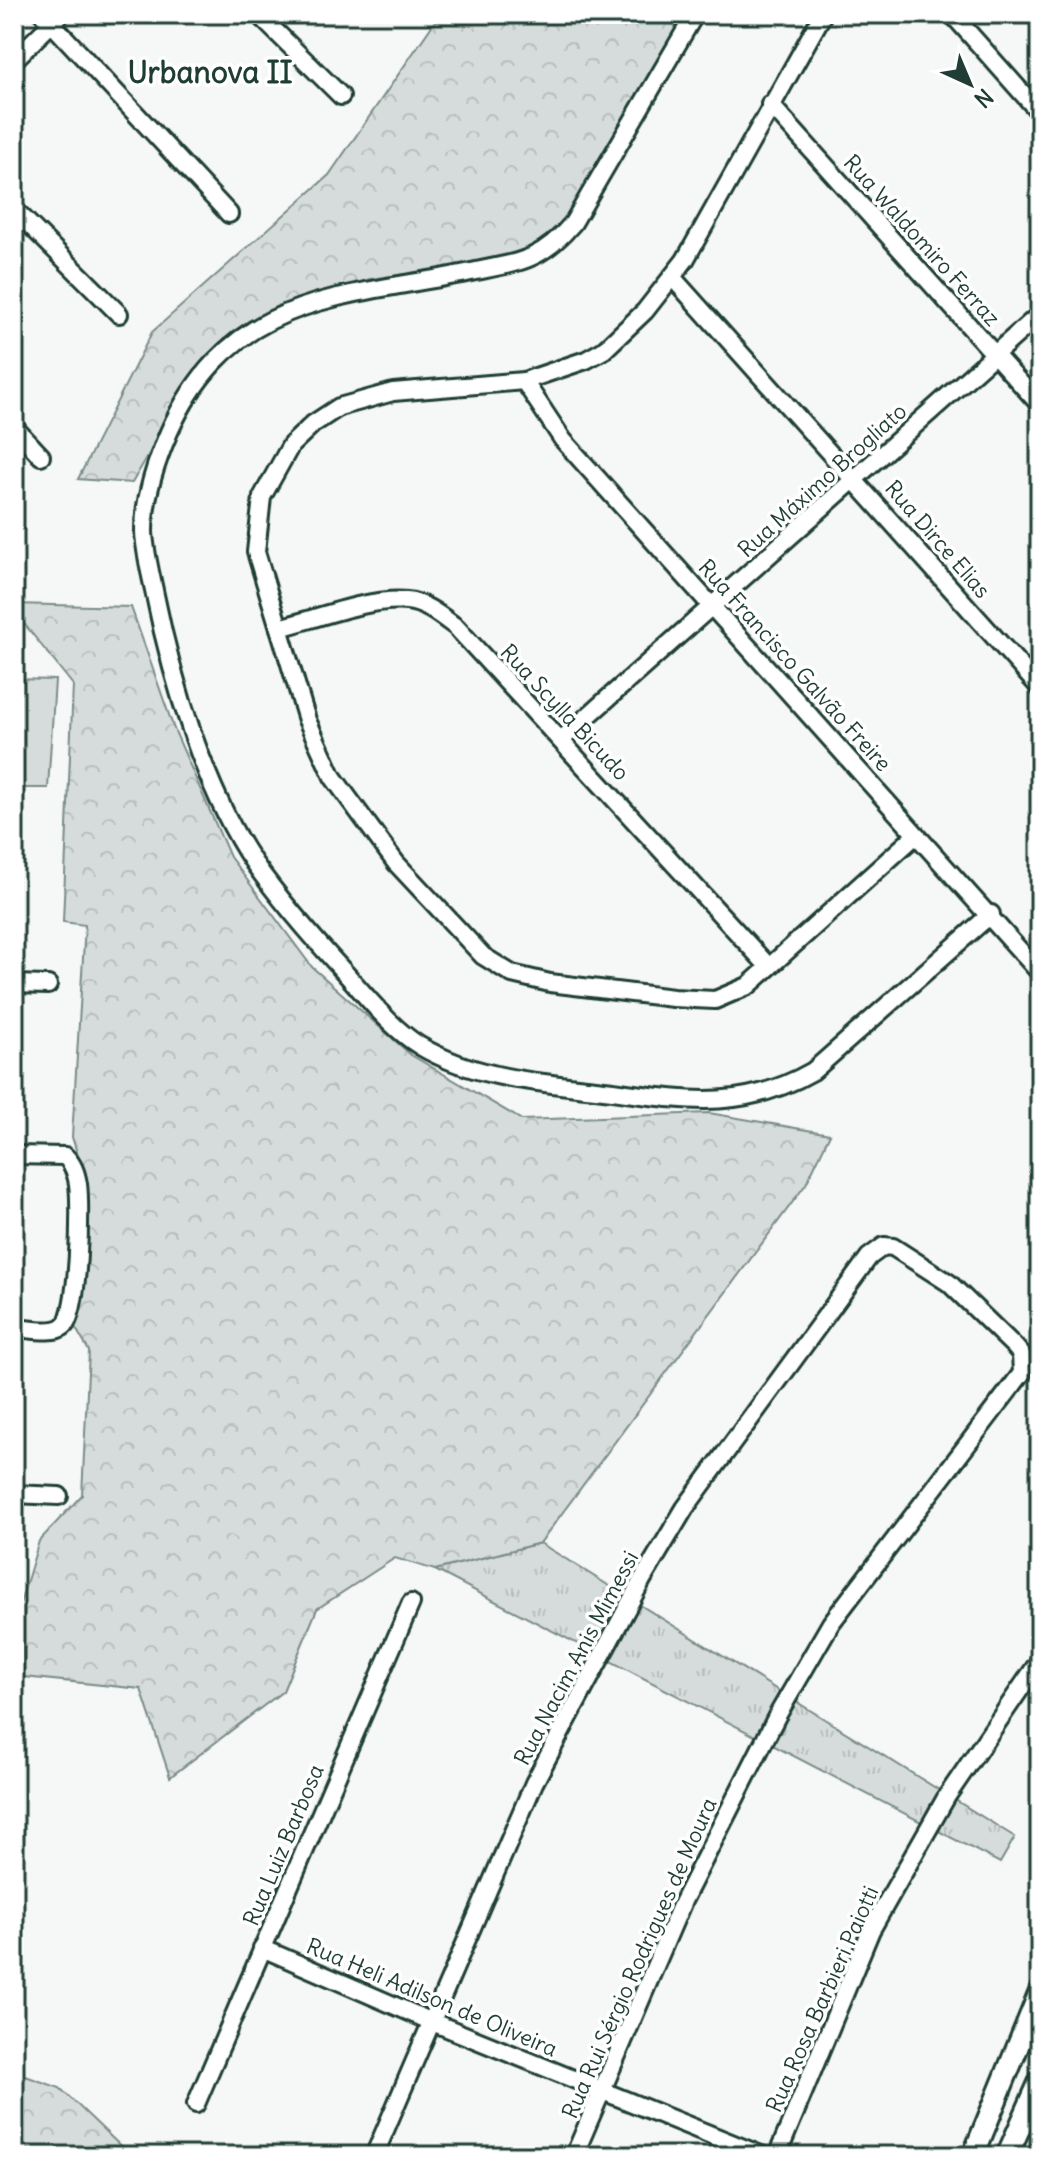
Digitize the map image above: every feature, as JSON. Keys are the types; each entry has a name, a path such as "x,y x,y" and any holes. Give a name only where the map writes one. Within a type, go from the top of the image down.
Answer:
{"street":[{"path":"258,14 341,96"},
{"path":"695,14 573,223 555,244 529,260 415,284 335,295 283,312 248,330 201,378 170,431 151,485 144,527 166,647 185,711 209,776 252,860 304,929 388,1019 416,1044 485,1074 709,1101 748,1098 783,1088 813,1071 991,914"},
{"path":"823,14 673,278 604,350 565,369 524,381 393,392 339,407 291,445 262,497 256,552 307,720 333,777 396,863 483,956 512,974 550,983 715,1000 748,986 916,835"},
{"path":"952,14 1040,113"},
{"path":"14,60 52,17 229,214"},
{"name":"Rua Waldomiro Ferraz","path":"770,104 1040,405"},
{"path":"14,209 119,314"},
{"name":"Rua Dirce Elias","path":"673,278 1040,688"},
{"name":"Rua Máximo Brogliato","path":"561,740 1040,314"},
{"name":"Rua Francisco Galvão Freire","path":"524,381 563,440 916,835 991,914 1040,973"},
{"path":"14,427 41,456"},
{"name":"Rua Scylla Bicudo","path":"279,628 389,601 409,601 433,610 456,627 769,967"},
{"path":"14,984 48,985"},
{"path":"14,1155 65,1156 73,1164 78,1186 73,1306 66,1325 59,1330 14,1328"},
{"name":"Rua Nacim Anis Mimessi","path":"374,2156 534,1783 642,1580 685,1508 869,1257 884,1246 906,1252"},
{"name":"Rua Rui Sérgio Rodrigues de Moura","path":"574,2156 683,1901 777,1716 831,1623 1022,1373 1021,1354 949,1283 906,1252"},
{"path":"14,1494 59,1496"},
{"name":"Rua Luiz Barbosa","path":"196,2104 411,1603"},
{"name":"Rua Rosa Barbieri Paiotti","path":"777,2156 871,1930 947,1796 1040,1660"},
{"name":"Rua Heli Adilson de Oliveira","path":"262,1948 430,2021 763,2156"},
{"path":"973,2156 1040,1992"},
{"path":"1007,2156 1040,2081"}],"green space":[{"path":"440,14 685,14 553,238 512,259 370,279 272,311 193,378 132,483 78,479 152,332 329,175"},
{"path":"14,604 131,607 174,729 230,857 312,967 411,1055 522,1120 709,1113 830,1134 806,1184 540,1543 435,1570 395,1558 317,1609 283,1691 170,1777 141,1689 24,1677 19,1607 39,1541 82,1495 89,1351 75,1327 82,1168 72,1137 85,925 63,922 73,685 14,611"},
{"path":"14,679 55,680 48,788 14,788"},
{"path":"540,1543 1015,1837 1000,1863 435,1570"},
{"path":"14,2072 60,2088 131,2156 14,2156"}],"district":[{"name":"Urbanova II","path":"210,72"}]}
